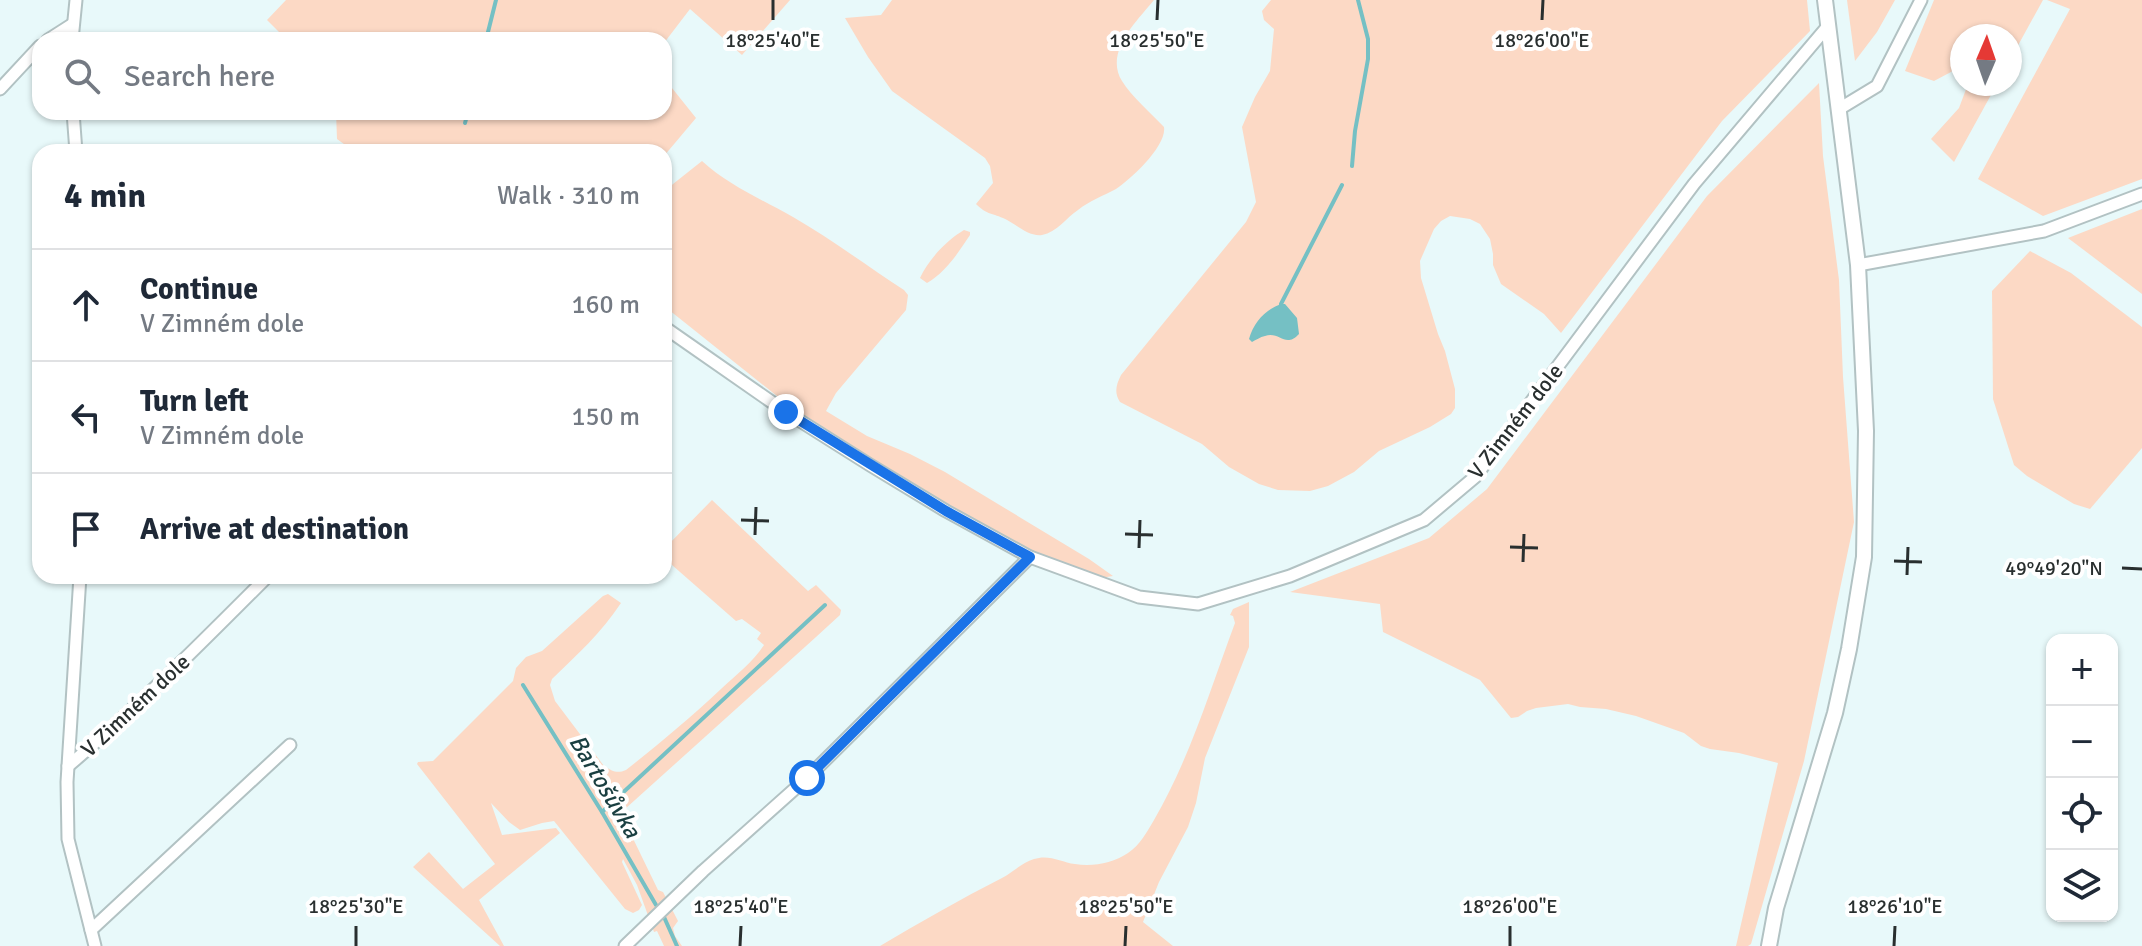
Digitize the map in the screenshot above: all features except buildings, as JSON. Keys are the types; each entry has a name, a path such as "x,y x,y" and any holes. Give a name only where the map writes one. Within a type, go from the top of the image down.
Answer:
{"street":[{"path":"72,32 76,0"},
{"path":"1769,946 1776,908 1835,713 1864,557 1866,431 1858,265 1825,0"},
{"path":"1839,109 1877,86 1921,0"},
{"path":"60,32 73,24"},
{"name":"V Zimném dole","path":"672,333 846,450 946,511 1030,557 1139,597 1198,604 1290,576 1424,520 1475,477 1694,184 1828,26"},
{"path":"0,89 32,55"},
{"path":"74,120 75,144"},
{"path":"1858,265 2044,231 2142,194"},
{"path":"625,946 807,778 1030,557"},
{"name":"V Zimném dole","path":"68,766 79,584"},
{"name":"V Zimném dole","path":"68,766 191,653 260,584"},
{"path":"91,930 290,745"},
{"path":"68,766 68,839 95,946"}],"shaded area":[{"path":"286,0 790,0 742,55 690,9 672,33 279,32 267,20"},
{"path":"892,0 1154,0 1125,38 1117,59 1118,70 1126,87 1164,127 1160,143 1139,170 1116,189 1091,201 1057,228 1042,235 1032,234 986,212 976,204 993,183 985,158 892,91 845,18 881,15"},
{"path":"1271,0 1807,0 1810,31 1722,121 1561,333 1544,314 1501,284 1493,265 1490,239 1480,224 1450,216 1441,221 1434,229 1420,261 1421,278 1455,389 1455,408 1430,427 1379,451 1354,472 1328,486 1310,491 1278,490 1259,484 1229,467 1202,444 1120,402 1116,392 1121,375 1246,222 1256,202 1242,127 1270,71 1274,29 1264,20 1262,11"},
{"path":"1847,0 1895,0 1877,32 1855,61"},
{"path":"1934,0 2043,0 2022,38 2022,24 1950,24 1950,73 1934,81 1905,71"},
{"path":"2047,0 2142,0 2142,179 2043,216 1978,179 2070,9"},
{"path":"1819,83 1823,156 1839,280 1854,522 1804,761 1751,944 1736,946 1778,763 1710,749 1684,733 1606,709 1568,704 1536,708 1511,718 1480,680 1383,632 1380,604 1290,592 1429,538 1487,489 1707,196"},
{"path":"672,88 696,118 672,146 672,144 344,144 337,139 336,120 672,120"},
{"path":"1964,96 1990,96 1954,162 1931,139 1959,108"},
{"path":"702,161 734,185 821,234 904,290 908,295 906,310 836,393 826,411 867,436 945,472 1113,576 1100,578 1022,547 907,481 792,408 672,312 673,184"},
{"path":"2142,209 2142,294 2068,238"},
{"path":"964,230 970,235 946,268 927,283 920,278 939,251"},
{"path":"2030,251 2071,273 2142,327 2142,448 2090,509 2074,504 2014,465 1993,399 1992,291"},
{"path":"712,500 808,591 816,585 841,610 840,615 625,809 624,820 658,890 663,892 678,921 673,928 682,946 664,946 657,931 654,932 637,885 623,859 642,905 633,913 625,909 554,821 520,830 491,803 502,835 556,828 560,833 479,900 504,946 500,946 413,867 429,852 463,889 495,864 417,764 433,761 513,681 516,668 526,657 542,651 608,594 621,603 614,614 552,679 550,685 555,701 604,766 620,772 626,770 698,710 764,645 757,639 761,633 742,619 736,621 672,565 672,541"},
{"path":"1249,602 1249,647 1205,758 1188,827 1159,882 1143,922 1173,946 880,946 1030,860 1045,857 1082,865 1096,864 1109,862 1132,850 1154,820 1189,748 1235,623 1230,615 1233,609"}],"water":[{"path":"1285,304 1297,318 1299,334 1290,340 1270,335 1252,342 1249,339 1257,322"}],"waterway":[{"path":"488,32 496,0"},
{"path":"1352,166 1368,59 1368,39 1358,0"},
{"path":"1281,304 1342,185"},
{"path":"602,812 825,605"},
{"name":"Bartošůvka","path":"523,685 656,905"},
{"name":"Bartošůvka","path":"664,917 677,946"}],"route":[{"path":"786,412 946,511 1030,557 807,778"}]}
